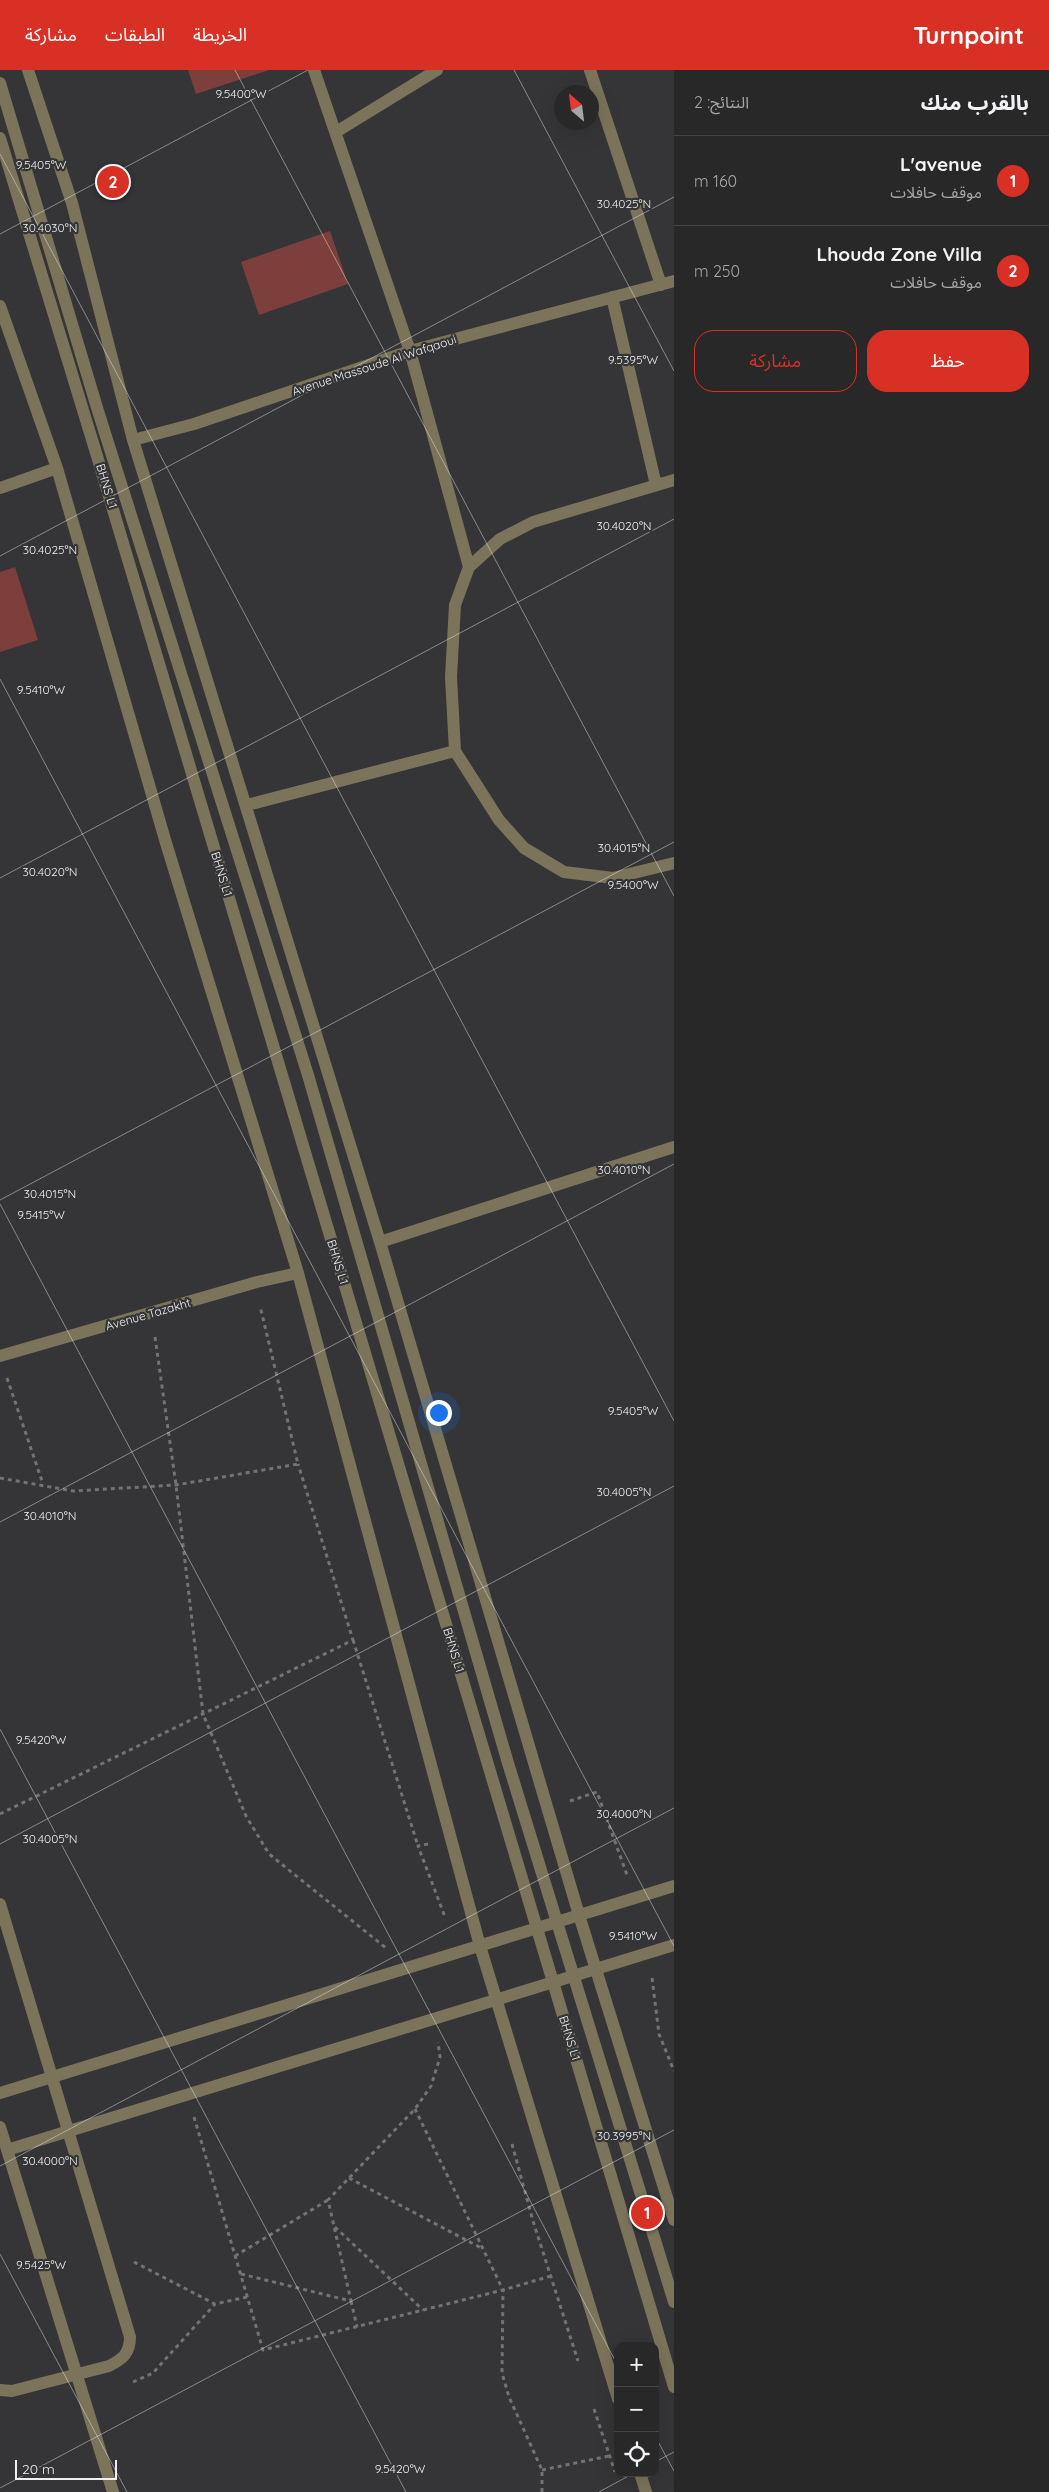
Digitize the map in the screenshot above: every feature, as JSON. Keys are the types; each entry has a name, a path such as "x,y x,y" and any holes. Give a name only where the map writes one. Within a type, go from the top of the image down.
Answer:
{"street":[{"path":"28,70 72,202 134,440 248,805 380,1242 579,1915 674,2220"},
{"path":"314,70 410,351 469,567"},
{"path":"336,132 437,70"},
{"path":"590,70 661,285"},
{"name":"BHNS L1","path":"0,83 98,411 308,1075 511,1772 674,2302"},
{"name":"BHNS L1","path":"0,138 100,465 674,2387"},
{"name":"Avenue Massoude Al Wafqaoui","path":"134,440 194,424 410,351 674,281"},
{"path":"612,297 656,485"},
{"path":"0,306 57,468 166,843 298,1273 480,1946 614,2387"},
{"path":"0,488 57,468"},
{"path":"674,480 532,522 500,539 469,567 454,605 451,676 455,751 499,820 524,848 564,872 613,878 674,863"},
{"path":"248,805 455,751"},
{"path":"380,1242 674,1147"},
{"name":"Avenue Tazakht","path":"0,1356 257,1282 298,1273"},
{"path":"0,2093 674,1886"},
{"path":"0,1904 70,2130 130,2337 130,2346 127,2354 121,2360 77,2375 12,2391 0,2390"},
{"path":"7,2150 674,1944"},
{"path":"0,2127 113,2492"},
{"path":"641,2477 646,2492"}],"path":[{"path":"257,1282 262,1319 298,1464 418,1846"},
{"path":"151,1313 176,1485 203,1714 246,1816 269,1854 410,1967"},
{"path":"0,1356 43,1484"},
{"path":"0,1478 43,1484 73,1491 176,1485 298,1464"},
{"path":"0,1814 353,1640"},
{"path":"548,1809 597,1792 635,1898"},
{"path":"648,1952 658,2034 674,2071"},
{"path":"235,2256 328,2200 415,2109 431,2086 440,2057 436,2018"},
{"path":"187,2094 263,2350 503,2290 551,2276"},
{"path":"415,2109 503,2290 502,2373 509,2397 542,2470 542,2492"},
{"path":"350,2178 483,2249"},
{"path":"328,2200 358,2326"},
{"path":"334,2227 423,2310"},
{"path":"103,2246 215,2304"},
{"path":"240,2274 351,2301"},
{"path":"129,2383 153,2373 215,2304 247,2297"},
{"path":"542,2470 609,2456"}],"building":[{"path":"188,70 269,70 196,94"},
{"path":"330,231 348,284 259,315 241,262"},
{"path":"15,567 38,640 0,652 0,572"}],"place":[{"name":"Lhouda Zone Villa","path":"113,182"},
{"name":"L'avenue","path":"647,2213"}]}
